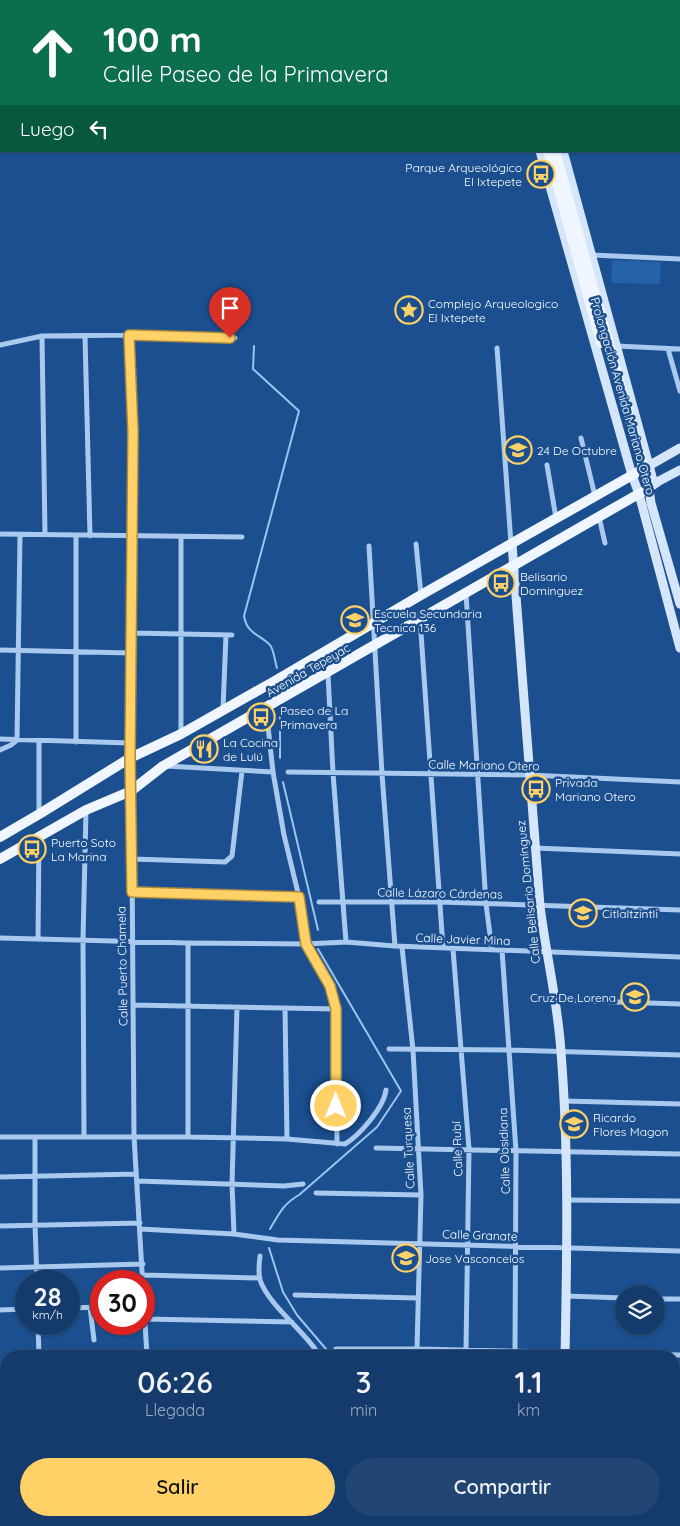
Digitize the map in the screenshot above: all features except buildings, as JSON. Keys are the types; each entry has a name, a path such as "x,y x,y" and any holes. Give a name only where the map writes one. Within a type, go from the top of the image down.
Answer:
{"main road":[{"name":"Prolongación Avenida Mariano Otero","path":"548,152 568,211 647,489"},
{"name":"Prolongación Avenida Mariano Otero","path":"555,152 568,211"},
{"path":"568,211 573,188"},
{"path":"552,194 568,211"},
{"name":"Avenida Tepeyac","path":"0,837 130,758 180,734 273,682 315,656 641,470"},
{"name":"Avenida Tepeyac","path":"0,860 86,810 131,791 163,766 328,674 647,489"}],"street":[{"name":"Prolongación Avenida Mariano Otero","path":"540,152 552,194 647,489 680,604"},
{"name":"Prolongación Avenida Mariano Otero","path":"563,152 617,346 641,470"},
{"path":"592,255 680,259"},
{"path":"0,345 42,336 129,335 235,338"},
{"name":"Calle Puerto Chamela","path":"129,335 133,432 130,758 134,1136 144,1270"},
{"path":"42,336 44,535"},
{"path":"85,336 90,536"},
{"path":"617,346 680,349"},
{"path":"497,348 512,544"},
{"path":"668,349 680,391"},
{"path":"581,438 595,497"},
{"name":"Avenida Tepeyac","path":"641,470 680,448"},
{"path":"547,465 556,519"},
{"name":"Avenida Tepeyac","path":"647,489 680,470"},
{"name":"Prolongación Avenida Mariano Otero","path":"647,489 680,648"},
{"path":"599,517 605,543"},
{"path":"0,534 242,537"},
{"path":"0,750 11,745 16,740 20,535"},
{"path":"76,535 76,742"},
{"path":"180,537 180,734"},
{"path":"416,544 421,595"},
{"name":"Calle Belisario Domínguez","path":"512,544 540,906 546,952 556,1000 561,1052 566,1152 565,1350"},
{"path":"369,546 382,774 395,946"},
{"path":"466,593 486,904 492,950"},
{"path":"420,619 442,948"},
{"path":"131,633 229,635 223,710"},
{"path":"0,650 131,653"},
{"path":"315,656 328,674 333,773 346,942"},
{"path":"266,708 272,772 284,836 299,897 306,944 330,986 336,1009 337,1144"},
{"path":"0,739 130,743"},
{"path":"39,741 39,815"},
{"path":"163,766 272,772"},
{"path":"132,859 228,861 232,856 242,771"},
{"name":"Calle Mariano Otero","path":"288,772 529,775 680,782"},
{"path":"84,1137 83,939 86,810"},
{"path":"38,939 39,837"},
{"path":"535,848 680,854"},
{"path":"132,892 299,897"},
{"name":"Calle Lázaro Cárdenas","path":"319,902 440,902 680,910"},
{"name":"Calle Javier Mina","path":"0,938 188,943 306,944 346,942 402,947 680,957"},
{"path":"188,943 188,1137"},
{"name":"Calle Turquesa","path":"402,947 413,1050 421,1195 417,1349"},
{"name":"Calle Rubí","path":"453,949 469,1149 466,1350"},
{"name":"Calle Obsidiana","path":"502,950 516,1151 515,1350"},
{"path":"556,1000 680,1004"},
{"path":"133,1005 336,1009"},
{"path":"234,1234 232,1184 237,1007"},
{"path":"285,1008 287,1139"},
{"path":"389,1049 680,1055"},
{"path":"0,1137 134,1136 287,1139 337,1144 349,1142 373,1118 385,1098 386,1090"},
{"path":"564,1101 680,1104"},
{"path":"35,1137 34,1176 37,1267"},
{"path":"376,1148 680,1154"},
{"path":"0,1177 136,1174"},
{"path":"137,1181 284,1186 303,1184"},
{"path":"316,1193 421,1195"},
{"path":"566,1200 680,1202"},
{"name":"Calle Granate","path":"0,1226 140,1226 234,1234 278,1240 680,1251"},
{"path":"260,1256 260,1278 275,1304 316,1350"},
{"path":"0,1268 143,1264"},
{"path":"155,1275 260,1278"},
{"path":"296,1295 417,1298"},
{"path":"566,1296 615,1298"},
{"path":"665,1299 680,1299"},
{"path":"80,1307 90,1307"},
{"path":"0,1310 15,1309"},
{"path":"155,1319 292,1322"},
{"path":"38,1335 39,1350"},
{"path":"93,1335 94,1340"},
{"name":"Calle Puerto Chamela","path":"146,1335 147,1350"},
{"path":"336,1349 466,1350"}],"shaded area":[{"path":"612,260 661,262 660,284 611,283"}],"waterway":[{"path":"254,346 253,369 299,411 244,616 248,627 270,645 277,668"},
{"path":"279,683 279,693"},
{"path":"280,709 280,758"},
{"path":"283,782 318,930"},
{"path":"270,1229 289,1202 377,1127 401,1091 318,949"},
{"path":"269,1248 283,1292 297,1315 327,1350"}],"place":[{"name":"Parque Arqueológico El Ixtepete","path":"541,174"},
{"name":"Complejo Arqueologico El Ixtepete","path":"409,310"},
{"name":"24 De Octubre","path":"518,450"},
{"name":"Belisario Dominguez","path":"501,583"},
{"name":"Escuela Secundaria Tecnica 136","path":"355,620"},
{"name":"Paseo de La Primavera","path":"261,717"},
{"name":"La Cocina de Lulú","path":"204,749"},
{"name":"Privada Mariano Otero","path":"536,789"},
{"name":"Puerto Soto La Marina","path":"32,849"},
{"name":"Citlaltzintli","path":"583,913"},
{"name":"Cruz De Lorena","path":"635,997"},
{"name":"Ricardo Flores Magon","path":"574,1124"},
{"name":"Jose Vasconcelos","path":"406,1258"}],"route":[{"path":"230,338 129,335 133,432 130,743 132,892 299,897 306,944 330,986 336,1009 336,1106"}]}
